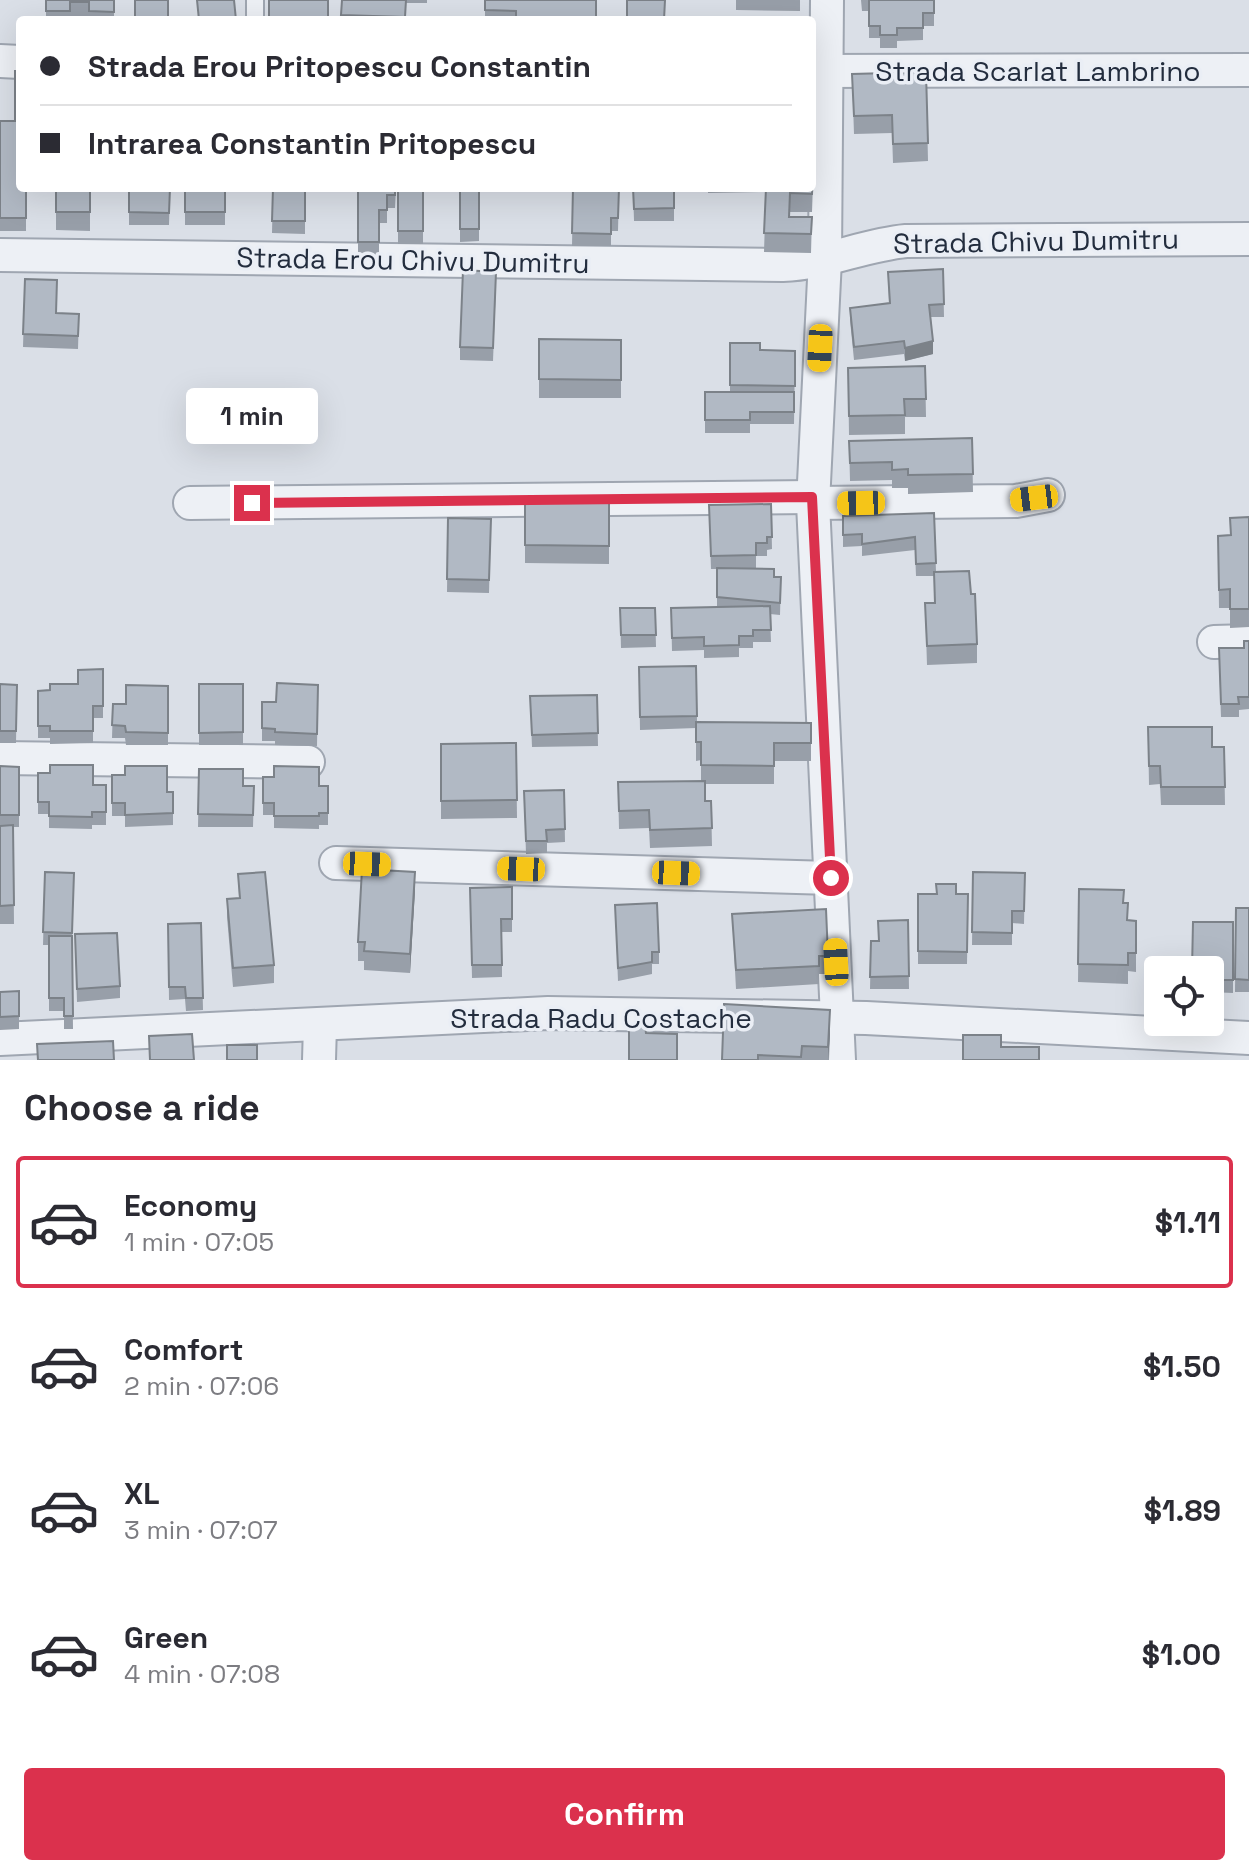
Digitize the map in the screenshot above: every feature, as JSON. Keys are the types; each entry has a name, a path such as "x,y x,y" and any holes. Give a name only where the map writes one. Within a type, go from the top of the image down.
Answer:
{"street":[{"path":"827,0 820,71 825,259 812,500 839,1060"},
{"name":"Strada Scarlat Lambrino","path":"820,71 1249,70"},
{"name":"Strada Chivu Dumitru","path":"825,259 860,247 906,241 1249,239"},
{"name":"Strada Erou Chivu Dumitru","path":"0,255 783,265 825,259"},
{"path":"190,503 1016,501 1048,495"},
{"path":"1214,642 1249,641"},
{"path":"0,758 308,762"},
{"path":"336,863 831,878"},
{"name":"Strada Radu Costache","path":"0,1039 548,1013 839,1017 1249,1038"},
{"path":"319,1060 320,1025"}],"building":[{"path":"46,0 114,0 114,12 89,11 89,2 70,2 70,11 46,11"},
{"path":"135,0 168,0 168,16 135,16"},
{"path":"197,0 234,0 236,16 199,16"},
{"path":"269,0 328,0 328,16 269,16"},
{"path":"342,0 406,0 405,16 341,15"},
{"path":"485,0 596,0 596,16 516,16 516,11 485,10"},
{"path":"627,0 665,0 664,16 627,16"},
{"path":"869,0 934,0 934,13 923,13 923,28 897,28 897,35 880,35 880,26 869,26"},
{"path":"15,71 16,71 16,119"},
{"path":"926,72 928,143 893,144 892,115 854,116 852,74"},
{"path":"0,121 16,121 16,192 26,192 26,218 0,218"},
{"path":"56,192 90,192 90,212 56,212"},
{"path":"129,192 170,192 169,213 129,212"},
{"path":"185,192 225,192 225,212 185,212"},
{"path":"273,192 305,192 305,221 272,221"},
{"path":"358,192 395,192 395,195 387,195 387,210 379,210 379,242 358,242"},
{"path":"398,192 423,192 423,231 398,231"},
{"path":"460,192 479,192 479,229 460,229"},
{"path":"573,192 619,192 618,218 611,218 611,234 572,233"},
{"path":"633,192 674,192 674,208 634,209"},
{"path":"766,192 812,192 790,193 789,217 812,217 811,234 764,233"},
{"path":"943,269 944,304 929,305 933,341 905,348 904,341 854,347 850,308 890,303 888,272"},
{"path":"463,270 496,272 493,348 460,347"},
{"path":"25,279 57,280 56,313 79,314 78,336 23,334"},
{"path":"539,339 621,340 621,380 539,379"},
{"path":"730,343 760,343 760,350 795,351 795,386 730,385"},
{"path":"925,366 926,399 904,399 905,415 849,416 848,368"},
{"path":"705,392 794,392 794,412 750,412 750,420 705,420"},
{"path":"972,438 973,474 908,475 908,469 892,470 892,462 850,463 849,441"},
{"path":"525,501 609,502 609,546 525,545"},
{"path":"771,504 772,537 767,537 767,543 756,543 756,555 711,556 709,505"},
{"path":"934,513 936,563 916,564 915,537 862,544 862,534 843,535 843,516"},
{"path":"1249,517 1249,609 1230,609 1230,589 1219,590 1218,536 1231,535 1230,518"},
{"path":"448,518 491,519 489,580 447,579"},
{"path":"717,568 774,569 774,577 781,577 780,603 717,597"},
{"path":"969,571 971,594 975,594 977,644 927,646 925,603 935,603 934,572"},
{"path":"770,606 771,630 753,630 753,636 739,636 739,645 704,646 704,637 672,638 671,608"},
{"path":"620,608 655,608 656,635 621,635"},
{"path":"1244,641 1249,641 1249,697 1238,697 1239,704 1221,704 1219,648 1244,648"},
{"path":"696,666 697,716 640,717 639,667"},
{"path":"103,669 103,706 93,706 93,731 50,731 50,726 38,726 38,691 50,690 50,684 78,684 78,670"},
{"path":"277,683 318,685 317,734 275,732 275,729 262,728 262,702 276,702"},
{"path":"0,684 17,685 16,731 0,731"},
{"path":"199,684 243,684 243,732 199,733"},
{"path":"126,685 168,686 168,733 126,732 125,726 112,725 113,704 126,704"},
{"path":"597,695 598,733 532,735 530,696"},
{"path":"696,722 811,723 811,743 774,743 774,766 701,765 701,742 696,742"},
{"path":"1148,727 1212,727 1212,747 1224,747 1225,787 1161,787 1160,766 1149,766"},
{"path":"516,743 517,800 441,801 441,744"},
{"path":"50,765 93,765 93,785 106,785 106,812 92,812 92,817 49,816 49,802 38,802 38,773 50,773"},
{"path":"0,766 19,767 19,815 0,815"},
{"path":"125,766 167,766 167,792 173,792 173,813 125,815 125,803 112,803 112,775 125,775"},
{"path":"274,766 319,767 319,786 328,786 328,813 319,813 319,816 274,816 274,803 263,803 263,777 274,777"},
{"path":"199,769 243,769 243,786 254,786 253,815 198,814"},
{"path":"705,781 705,801 711,801 712,828 650,830 649,810 619,811 618,782"},
{"path":"564,790 565,829 546,830 547,841 526,841 524,791"},
{"path":"13,825 14,905 0,906 0,826"},
{"path":"362,869 415,872 410,954 364,951 365,942 358,942"},
{"path":"45,872 74,873 72,933 43,932"},
{"path":"265,872 274,965 233,968 227,899 240,898 238,874"},
{"path":"973,872 1025,873 1024,911 1012,911 1012,933 972,932"},
{"path":"936,884 956,884 956,894 968,894 967,952 918,951 918,894 937,894"},
{"path":"512,887 512,919 501,919 502,965 472,965 470,888"},
{"path":"1079,889 1124,890 1123,903 1128,903 1127,920 1136,921 1136,953 1128,953 1128,965 1078,964"},
{"path":"657,903 659,952 652,952 652,962 618,968 615,905"},
{"path":"1236,908 1249,908 1249,980 1235,979"},
{"path":"826,909 828,956 819,956 819,966 736,970 732,914"},
{"path":"908,920 909,976 870,977 871,941 879,941 878,921"},
{"path":"1193,922 1233,922 1233,980 1224,980 1224,956 1192,956"},
{"path":"201,923 203,998 186,998 185,987 169,987 168,924"},
{"path":"117,933 120,986 77,989 75,934"},
{"path":"49,936 72,936 73,1016 64,1016 64,998 49,998"},
{"path":"19,991 19,1016 0,1017 0,992"},
{"path":"724,1004 830,1010 828,1047 802,1046 801,1057 758,1055 758,1060 722,1060"},
{"path":"629,1026 645,1026 646,1033 677,1034 677,1060 629,1060"},
{"path":"192,1034 194,1060 150,1060 149,1036"},
{"path":"963,1035 1001,1035 1001,1047 1039,1047 1039,1060 963,1060"},
{"path":"113,1041 114,1060 38,1060 37,1044"},
{"path":"227,1045 257,1045 257,1060 227,1060"}],"route":[{"path":"252,503 812,497 831,878"}]}
